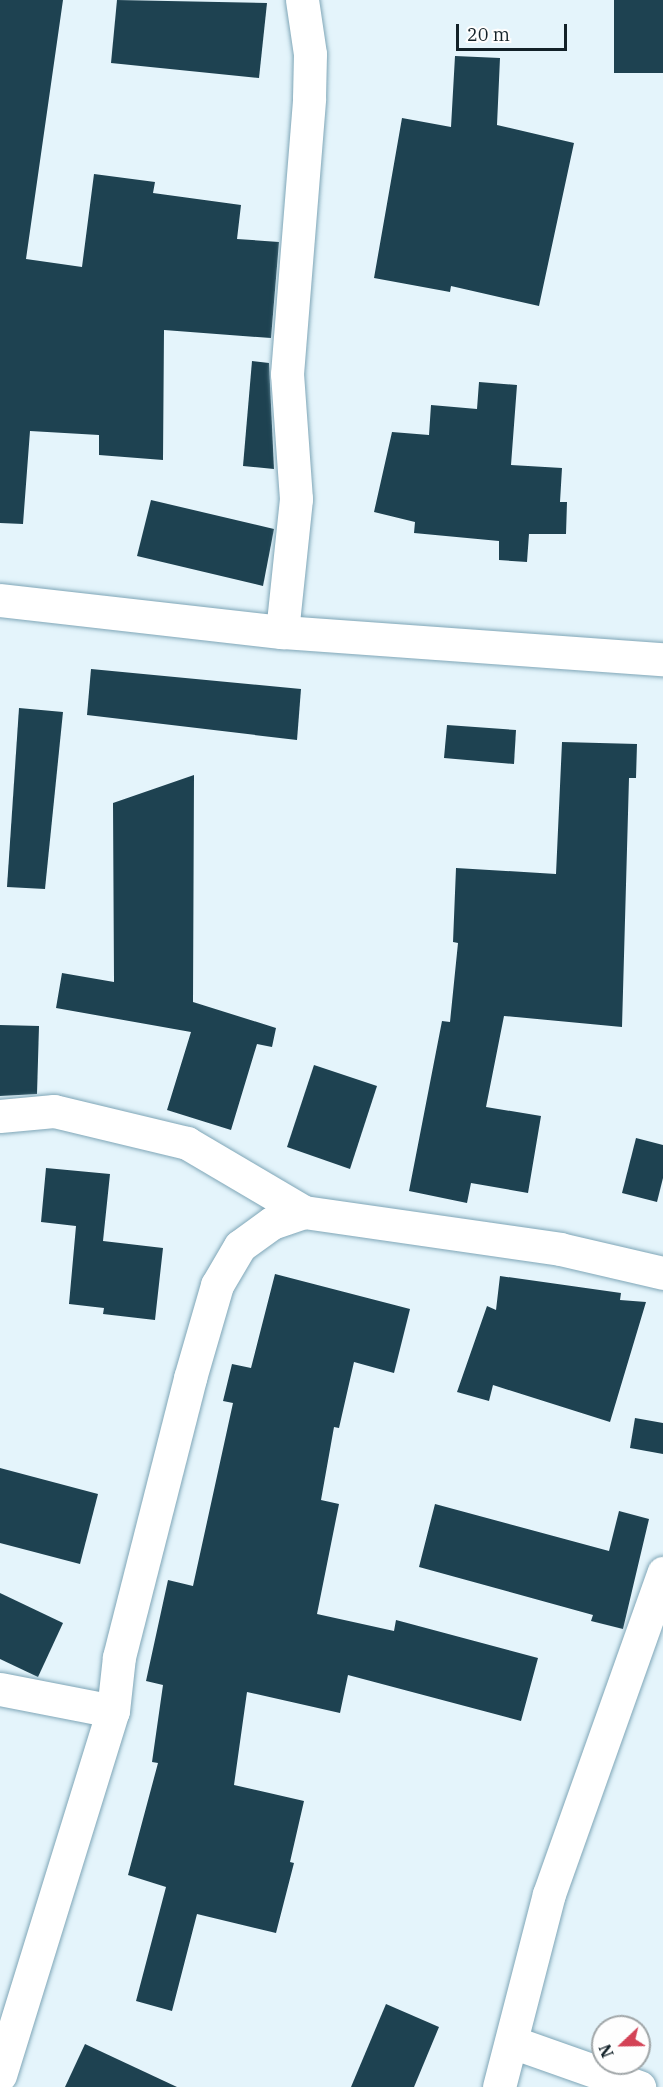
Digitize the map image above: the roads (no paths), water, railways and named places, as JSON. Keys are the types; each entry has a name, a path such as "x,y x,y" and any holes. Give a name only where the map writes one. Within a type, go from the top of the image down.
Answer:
{"street":[{"path":"282,632 296,499 287,374 310,54 302,0"},
{"path":"0,600 282,632 663,659"},
{"path":"0,1116 54,1111 187,1143 304,1212 549,1247 663,1273"},
{"path":"0,2075 113,1711 119,1658 144,1553 217,1285 240,1246 272,1222 304,1212"},
{"path":"499,2087 549,1893 663,1573"},
{"path":"0,1689 113,1711"},
{"path":"512,2042 639,2087"}]}
